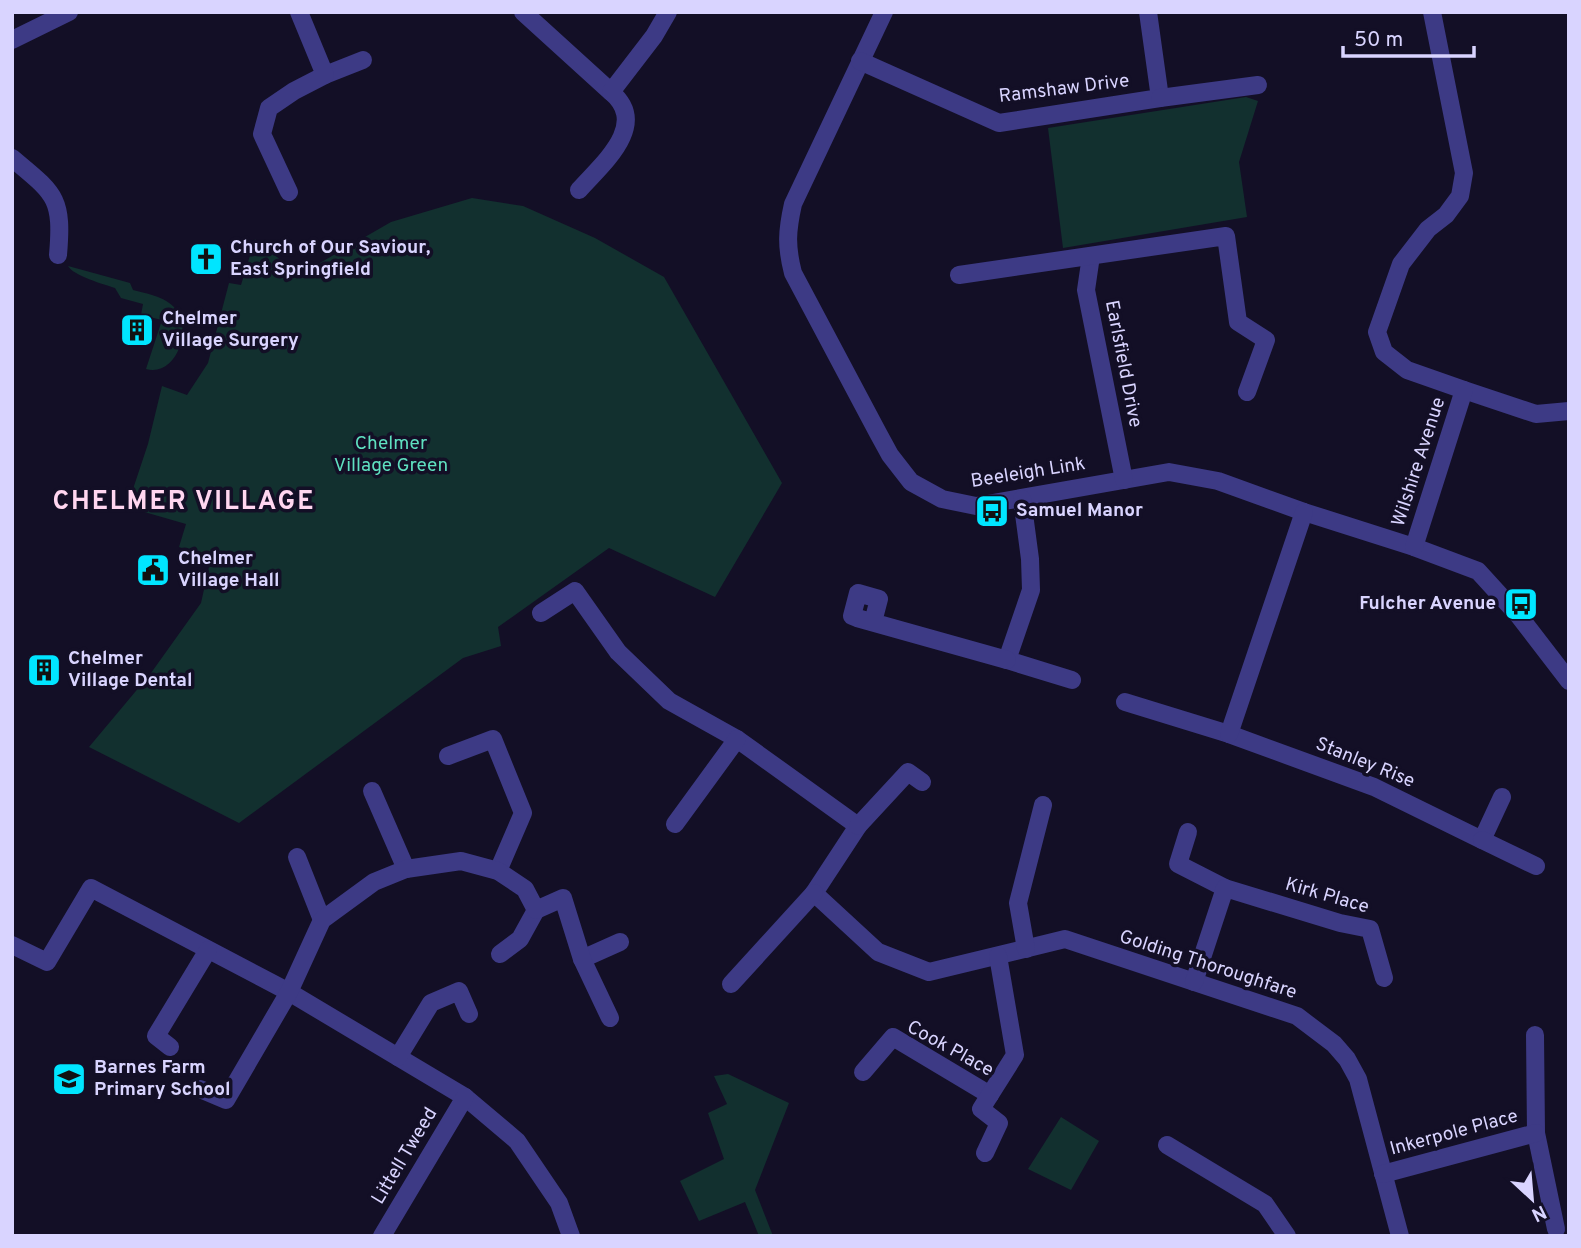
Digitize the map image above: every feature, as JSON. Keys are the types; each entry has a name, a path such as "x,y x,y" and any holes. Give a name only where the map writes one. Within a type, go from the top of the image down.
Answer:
{"street":[{"path":"12,40 69,12"},
{"path":"299,12 325,75"},
{"path":"523,12 620,99 626,110 626,124 620,144 579,190"},
{"path":"611,92 654,36 668,12"},
{"name":"Beeleigh Link","path":"884,12 793,204 787,232 788,252 793,273 877,433 911,482 942,499 976,506 1169,472 1218,481 1478,571 1519,616 1569,681"},
{"name":"Ramshaw Drive","path":"1148,12 1160,98"},
{"name":"Wilshire Avenue","path":"1432,12 1464,173 1460,196 1446,215 1428,229 1401,264 1377,332 1384,352 1407,370 1536,414 1569,411"},
{"path":"289,192 262,134 269,108 325,75 363,60"},
{"name":"Ramshaw Drive","path":"860,61 999,122 1258,85"},
{"path":"12,158 46,187 53,198 59,212 58,255"},
{"path":"959,275 1226,236 1238,322 1266,340 1247,392"},
{"name":"Earlsfield Drive","path":"1091,256 1086,290 1124,480"},
{"name":"Wilshire Avenue","path":"1413,547 1464,390"},
{"path":"1007,660 1031,590 1022,499"},
{"path":"1229,734 1273,612 1304,512"},
{"path":"541,613 575,591 618,652 669,701 737,738 858,826"},
{"path":"873,622 1072,680"},
{"name":"Stanley Rise","path":"1125,702 1229,734 1374,787 1536,866"},
{"path":"676,824 737,738"},
{"path":"448,756 493,739 523,813 498,872"},
{"path":"731,984 814,892 858,826 908,772 922,782"},
{"path":"372,791 406,869"},
{"path":"1482,840 1502,797"},
{"path":"1026,949 1018,903 1043,805"},
{"name":"Kirk Place","path":"1188,832 1178,864 1225,888 1340,923 1370,929 1384,978"},
{"path":"297,857 322,920"},
{"path":"200,1089 226,1100 289,992 322,920 374,882 406,869 461,861 498,872 525,889 536,910"},
{"path":"12,945 47,962 90,888 289,992 465,1097 517,1141 559,1203 572,1236"},
{"path":"1194,982 1225,888"},
{"name":"Golding Thoroughfare","path":"814,892 878,952 929,972 1065,939 1297,1016 1334,1044 1347,1059 1358,1079 1400,1236"},
{"path":"500,954 520,939 536,910 563,898 582,959 610,1018"},
{"path":"582,959 620,942"},
{"path":"170,1048 156,1037 208,950"},
{"name":"Cook Place","path":"985,1153 999,1122 981,1109 1015,1055 998,956"},
{"path":"398,1057 430,1003 458,991 469,1014"},
{"name":"Inkerpole Place","path":"1535,1035 1536,1133 1556,1229"},
{"name":"Cook Place","path":"863,1072 893,1037 989,1095"},
{"name":"Littell Tweed","path":"382,1236 465,1097"},
{"name":"Inkerpole Place","path":"1383,1174 1536,1133"},
{"path":"1167,1145 1265,1203 1287,1236"}],"green space":[{"path":"1246,97 1258,101 1239,162 1247,217 1063,248 1048,128"},
{"name":"Chelmer Village Green","path":"472,198 523,206 595,238 664,277 782,483 715,597 609,548 498,627 501,646 463,658 239,823 89,747 151,673 201,603 211,558 179,547 186,524 127,507 148,444 162,386 187,395 208,363 229,283 241,285 255,239 299,275 391,222"},
{"path":"68,266 130,283 133,290 157,297 173,306 183,330 173,360 156,370 146,369 162,320 141,315 143,304 121,298 115,288 82,276"},
{"path":"728,1074 789,1103 755,1190 773,1236 759,1236 745,1202 699,1221 680,1181 724,1159 708,1113 727,1104 714,1076"},
{"path":"1061,1117 1099,1141 1071,1190 1028,1169"}],"place":[{"name":"Church of Our Saviour, East Springfield","path":"206,259"},
{"name":"Chelmer Village Surgery","path":"137,330"},
{"name":"Samuel Manor","path":"992,511"},
{"name":"Chelmer Village Hall","path":"153,570"},
{"name":"Fulcher Avenue","path":"1521,604"},
{"name":"Chelmer Village Dental","path":"44,670"},
{"name":"Barnes Farm Primary School","path":"69,1079"}],"district":[{"name":"CHELMER VILLAGE","path":"184,502"}]}
